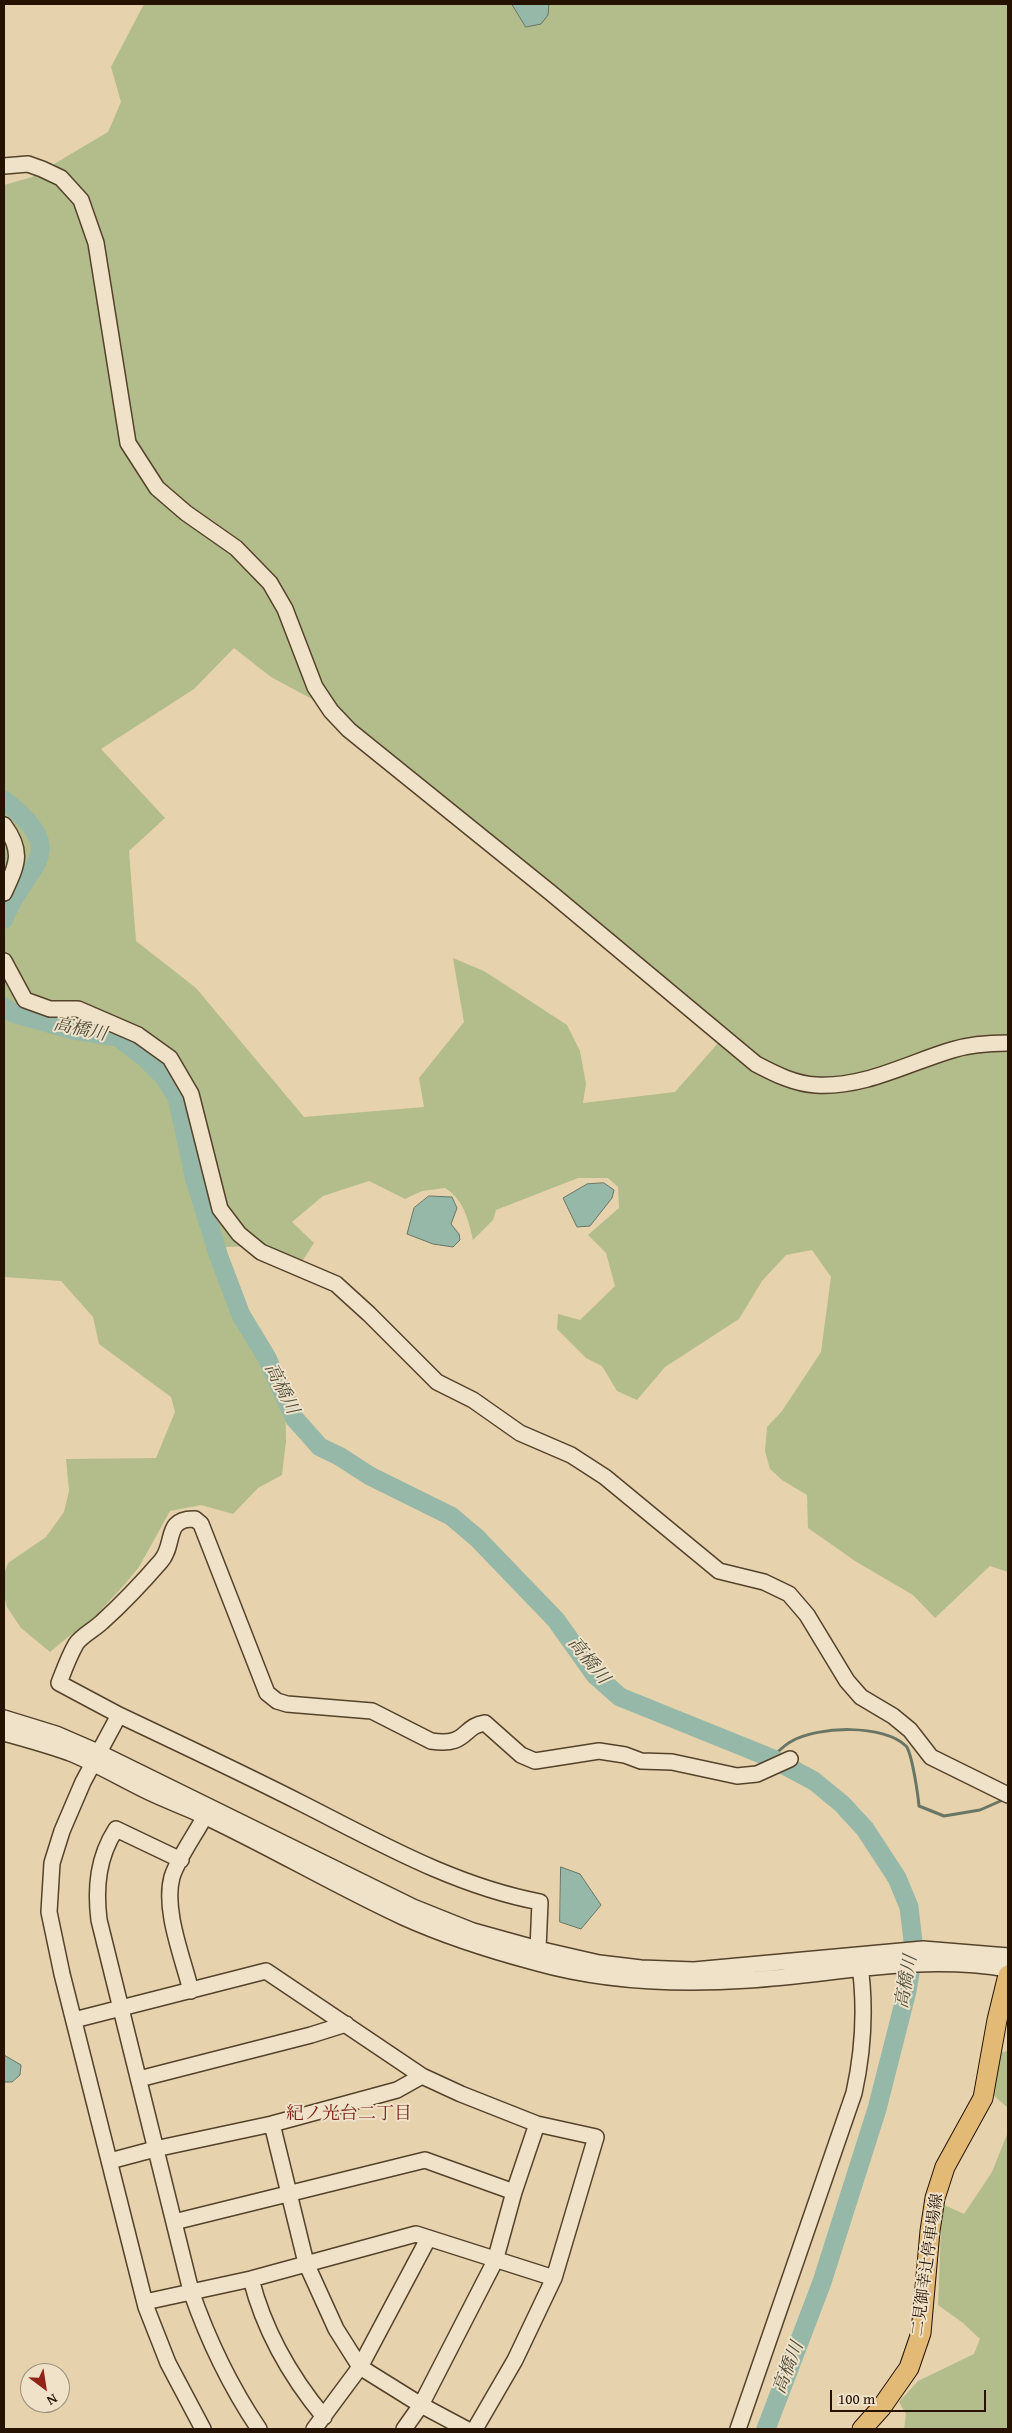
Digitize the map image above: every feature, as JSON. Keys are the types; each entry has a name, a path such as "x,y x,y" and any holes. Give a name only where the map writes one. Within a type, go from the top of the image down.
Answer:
{"main road":[{"name":"二見御幸辻停車場線","path":"862,2429 881,2408 909,2368 921,2333 930,2231 935,2198 945,2167 983,2098 998,2010 1008,1975"}],"street":[{"path":"4,166 28,164 42,169 61,178 81,200 96,243 128,443 157,488 186,513 236,548 270,583 285,609 315,687 331,711 349,730 551,893 756,1064 772,1073 801,1083 817,1086 837,1084 866,1080 953,1050 981,1044 1008,1043"},
{"path":"4,825 13,837 18,852 15,869 4,893"},
{"path":"4,961 25,1000 50,1009 78,1009 138,1035 170,1058 192,1094 220,1209 240,1234 261,1252 336,1284 437,1382 473,1400 520,1433 571,1455 605,1477 719,1571 764,1582 789,1594 807,1615 822,1643 847,1681 861,1696 894,1716 910,1730 931,1757 1006,1794"},
{"path":"538,1949 540,1902 510,1896 441,1872 258,1781 118,1715 59,1683 77,1643 140,1587 163,1559 174,1526 180,1521 195,1518 205,1532 267,1694 277,1701 287,1704 372,1712 431,1741 442,1743 453,1742 463,1737 478,1724 485,1724 521,1754 535,1760 599,1751 626,1755 641,1761 672,1762 738,1776 757,1774 790,1759"},
{"path":"118,1715 62,1831 52,1863 49,1879 52,1927 145,2302 168,2363 203,2429"},
{"path":"4,1718 56,1734 96,1759 404,1917 458,1939 534,1963 641,1981 691,1983 751,1980 882,1958 1008,1956"},
{"path":"4,1733 96,1759 413,1907 472,1931 538,1949 599,1963 641,1968 694,1970 860,1961"},
{"path":"191,1991 170,1904 172,1876 205,1816"},
{"path":"181,1860 116,1829 106,1843 102,1856 97,1902 99,1920 191,2291 206,2333 226,2374 259,2429"},
{"path":"922,1956 1008,1969"},
{"path":"738,2429 854,2094 863,2048 864,2008 860,1961"},
{"path":"74,2020 266,1971 422,2076 461,2094 537,2124 596,2137 554,2278 514,2360 475,2429"},
{"path":"139,2079 283,2043 346,2024"},
{"path":"110,2161 155,2149 272,2124 397,2090 422,2076"},
{"path":"272,2124 306,2263 336,2329 360,2366 421,2405 466,2429"},
{"path":"404,2429 421,2405 496,2261 514,2192 537,2124"},
{"path":"174,2222 288,2192 425,2160 514,2192"},
{"path":"145,2302 251,2279 416,2234 554,2278"},
{"path":"314,2429 360,2366 428,2239"},
{"path":"251,2279 257,2303 278,2348 299,2384 324,2417"}],"green space":[{"path":"144,4 1008,4 1008,1572 990,1566 935,1618 913,1595 855,1561 808,1528 807,1495 782,1480 770,1469 765,1451 767,1427 782,1411 821,1352 831,1277 812,1250 786,1255 762,1281 739,1319 665,1367 637,1400 617,1391 602,1366 586,1358 557,1329 558,1314 580,1320 615,1286 606,1253 588,1235 619,1208 618,1187 608,1178 578,1178 496,1210 493,1220 473,1240 467,1217 461,1204 445,1188 422,1191 405,1199 369,1181 323,1196 292,1222 314,1243 301,1263 264,1246 222,1247 246,1310 285,1381 286,1441 282,1475 258,1488 233,1514 201,1505 170,1511 139,1567 125,1584 90,1622 50,1652 21,1628 7,1607 4,1595 4,1574 8,1563 46,1537 64,1512 69,1491 66,1459 156,1458 175,1412 171,1397 99,1344 93,1317 61,1281 4,1277 4,185 32,177 108,132 121,102 111,67","holes":["234,648 271,677 312,699 719,1042 675,1092 583,1103 586,1084 580,1051 567,1025 484,971 453,958 464,1022 419,1078 424,1107 304,1117 196,988 136,941 129,851 165,818 101,749 194,689"]},
{"path":"1008,2051 1008,2108 992,2094 998,2053"},
{"path":"1008,2132 1008,2429 904,2429 906,2414 899,2402 918,2381 974,2354 980,2339 963,2323 938,2305 942,2204 964,2214 992,2172"}],"shaded area":[{"path":"512,4 549,4 548,15 541,24 526,27"},
{"path":"604,1183 614,1190 612,1198 590,1226 577,1227 563,1198 587,1184"},
{"path":"429,1196 452,1197 457,1208 451,1224 459,1234 460,1240 453,1247 433,1244 407,1234 414,1208"},
{"path":"561,1867 580,1874 601,1905 581,1929 560,1922"},
{"path":"4,2055 21,2065 20,2075 12,2082 4,2082"}],"waterway":[{"name":"高橋川","path":"4,800 25,819 36,834 40,847 38,859 13,900 4,919"},
{"name":"高橋川","path":"4,1007 13,1013 73,1030 118,1037 145,1058 164,1077 177,1097 195,1180 219,1257 241,1315 267,1358 295,1419 320,1447 339,1456 370,1476 451,1516 477,1538 556,1620 595,1675 620,1697 771,1758 814,1781 842,1804 865,1829 897,1878 909,1907 914,1950 907,1991 877,2109 822,2282 766,2429"},
{"path":"771,1758 783,1747 803,1736 834,1730 867,1731 883,1734 896,1739 906,1746 912,1765 919,1806 944,1816 980,1810 1005,1799"}],"district":[{"name":"紀ノ光台二丁目","path":"349,2114"}]}
